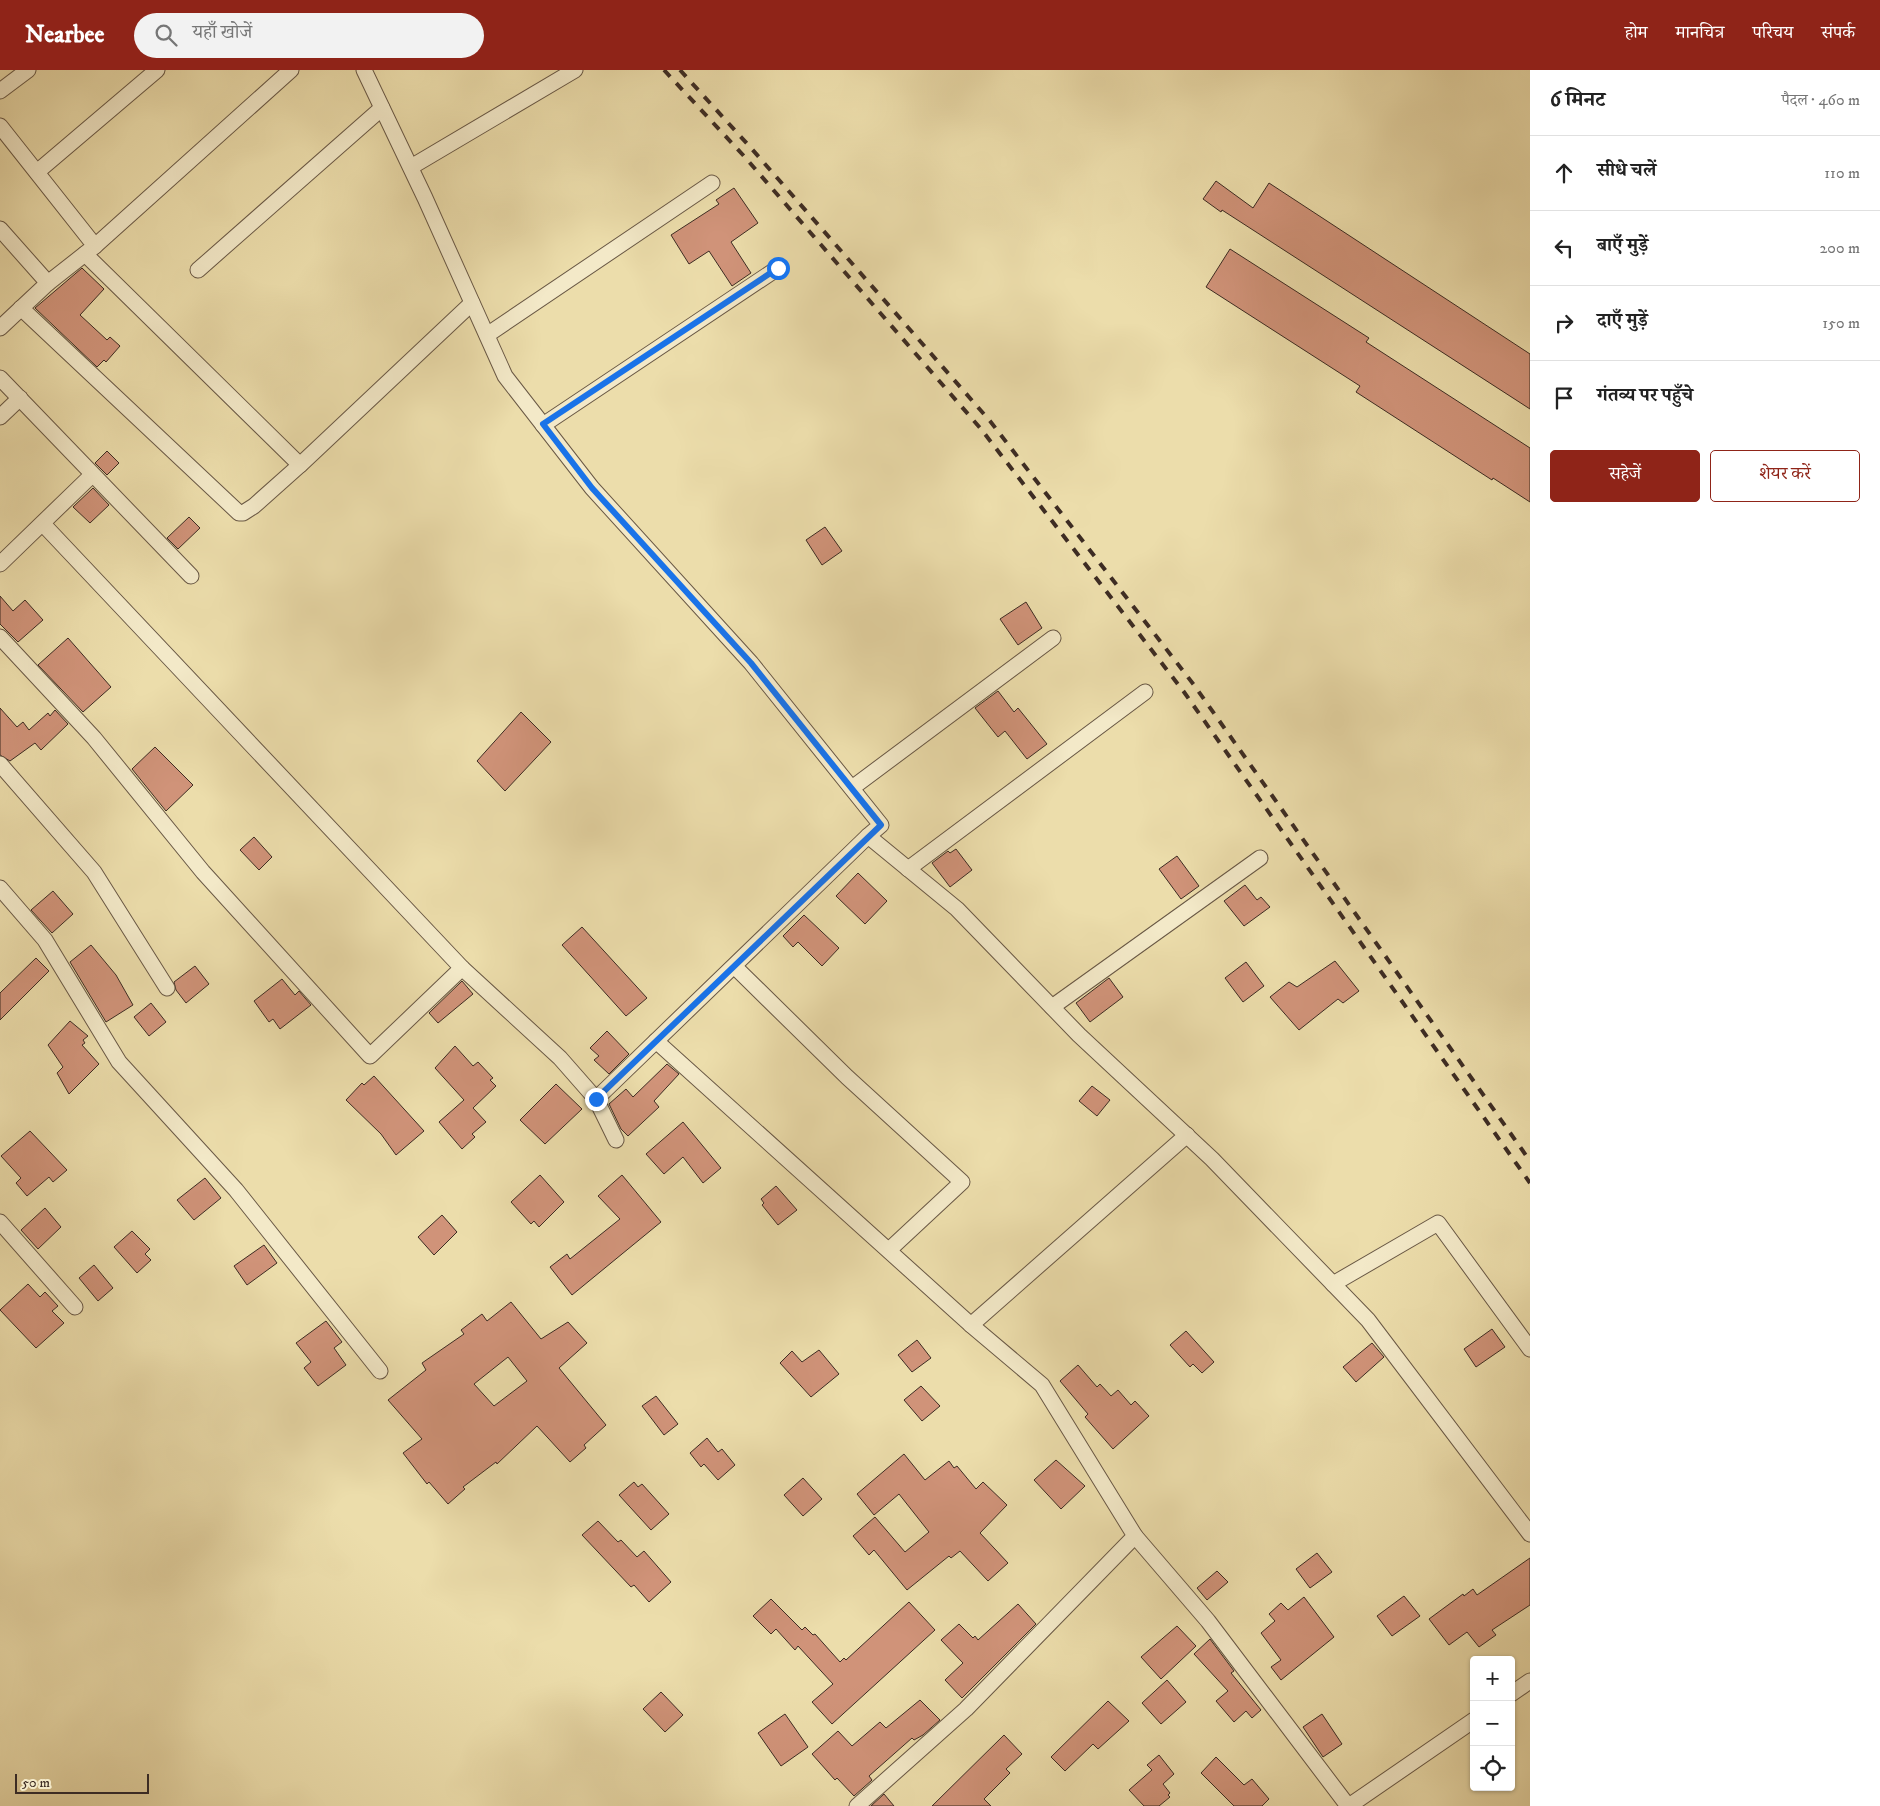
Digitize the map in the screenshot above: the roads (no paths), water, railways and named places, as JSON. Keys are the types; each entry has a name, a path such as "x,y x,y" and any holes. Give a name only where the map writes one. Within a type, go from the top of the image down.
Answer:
{"street":[{"path":"0,91 28,70"},
{"path":"37,172 157,70"},
{"path":"0,328 48,283 90,250 290,70"},
{"path":"364,70 505,376 592,488 751,663 881,825 596,1099"},
{"path":"410,167 575,70"},
{"path":"198,270 382,108"},
{"path":"0,126 37,172 90,250 300,465"},
{"path":"487,335 712,184"},
{"path":"0,229 48,283"},
{"path":"543,424 778,268"},
{"path":"21,308 185,464 243,514 300,465 472,303"},
{"path":"0,378 191,576"},
{"path":"0,417 20,398"},
{"path":"0,564 92,474"},
{"path":"43,524 462,968 560,1058 596,1099 616,1140"},
{"path":"0,636 94,738 203,872 370,1056 462,968"},
{"path":"852,788 1053,638"},
{"path":"908,869 1145,692"},
{"path":"0,764 94,872 167,988"},
{"path":"868,836 957,909 1079,1035 1187,1135 1368,1320 1530,1534"},
{"path":"1052,1007 1260,858"},
{"path":"0,888 45,940 119,1062 236,1190 380,1371"},
{"path":"734,967 847,1077 962,1182 889,1250"},
{"path":"656,1041 971,1325 1042,1385 1135,1536 1208,1621 1349,1806 1470,1723"},
{"path":"971,1325 1187,1135"},
{"path":"0,1222 75,1308"},
{"path":"1333,1284 1438,1223 1530,1349"},
{"path":"857,1806 966,1709 1135,1536"},
{"path":"1515,1691 1530,1681"}],"railway":[{"path":"664,70 743,155 981,429 1184,692 1530,1183"},
{"path":"680,70 751,148 990,421 1194,685 1530,1161"}]}
